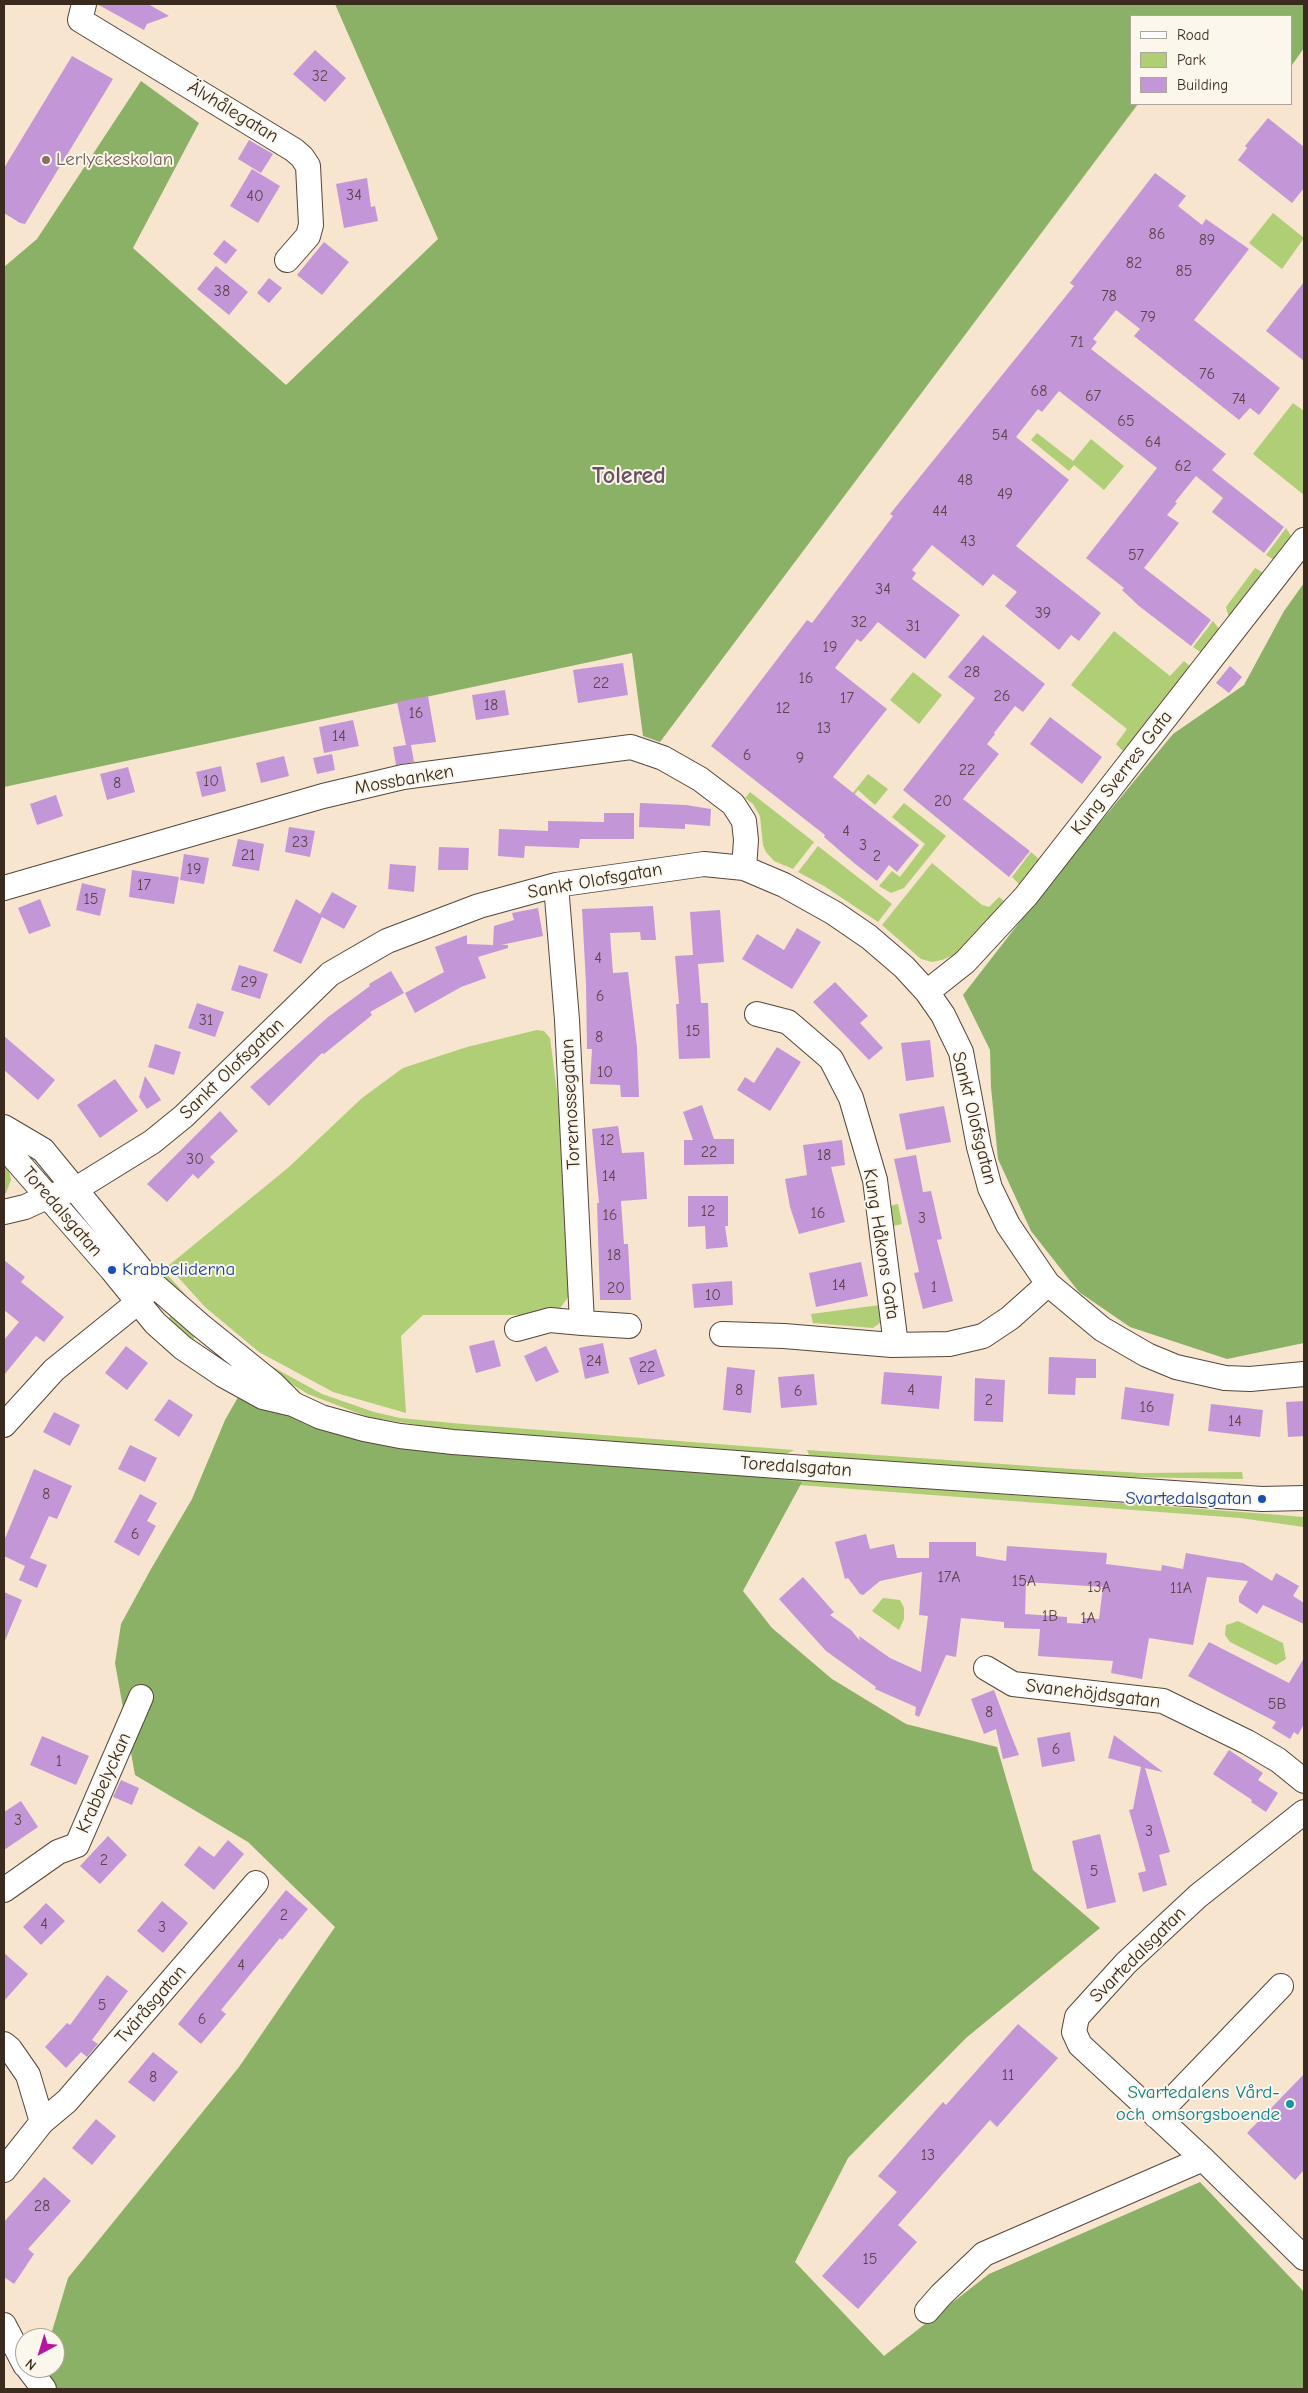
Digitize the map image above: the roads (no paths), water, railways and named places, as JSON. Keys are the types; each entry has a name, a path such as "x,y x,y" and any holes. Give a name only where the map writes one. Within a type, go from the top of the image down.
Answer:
{"street":[{"name":"Älvhålegatan","path":"84,4 80,20 278,140 302,157 308,166 311,224 308,236 287,260"},
{"name":"Kung Sverres Gata","path":"927,992 965,962 1026,896 1304,540"},
{"name":"Mossbanken","path":"4,888 250,816 403,776 631,747 663,758 700,780 733,804 744,821 746,840 744,868"},
{"name":"Sankt Olofsgatan","path":"4,1212 25,1207 49,1196 76,1189 152,1142 184,1116 335,970 365,952 400,936 479,906 556,885 704,864 744,868 784,885 870,937 904,967 927,992 943,1015 960,1052 979,1147 990,1188 1008,1225 1048,1284 1102,1329 1147,1356 1176,1367 1225,1378 1242,1379 1304,1374"},
{"name":"Toremossegatan","path":"556,885 567,1020 582,1323"},
{"name":"Kung Håkons Gata","path":"757,1014 788,1022 831,1059 851,1098 874,1180 896,1345"},
{"name":"Toredalsgatan","path":"4,1127 43,1150 152,1284 272,1383 293,1404"},
{"name":"Toredalsgatan","path":"4,1136 15,1159 49,1196 137,1303 155,1323 183,1348 223,1375 263,1397 293,1404 321,1417 364,1429 400,1436 444,1441 1158,1493 1262,1499 1304,1498"},
{"path":"4,1425 54,1370 137,1303 152,1284"},
{"name":"Kung Håkons Gata","path":"722,1334 784,1336 896,1345 949,1344 983,1336 1010,1318 1048,1284"},
{"path":"517,1329 550,1320 629,1326"},
{"name":"Svanehöjdsgatan","path":"986,1668 1013,1684 1163,1701 1246,1742 1278,1760 1304,1780"},
{"name":"Krabbelyckan","path":"4,1890 58,1852 77,1845 141,1697"},
{"name":"Svartedalsgatan","path":"1304,1812 1198,1896 1126,1962 1077,2016 1074,2032 1080,2044 1203,2159 1304,2258"},
{"name":"Tväråsgatan","path":"42,2122 67,2102 256,1883"},
{"path":"1156,2116 1281,1986"},
{"path":"4,2044 10,2049 28,2075 42,2122 4,2170"},
{"path":"927,2312 941,2295 984,2254 1203,2159"},
{"path":"4,2324 15,2345"},
{"path":"36,2378 44,2389"}],"place":[{"name":"Lerlyckeskolan","path":"46,160"},
{"name":"Krabbeliderna","path":"112,1270"},
{"name":"Svartedalsgatan","path":"1262,1499"},
{"name":"Svartedalens Vård- och omsorgsboende","path":"1290,2104"}],"district":[{"name":"Tolered","path":"629,476"}]}
